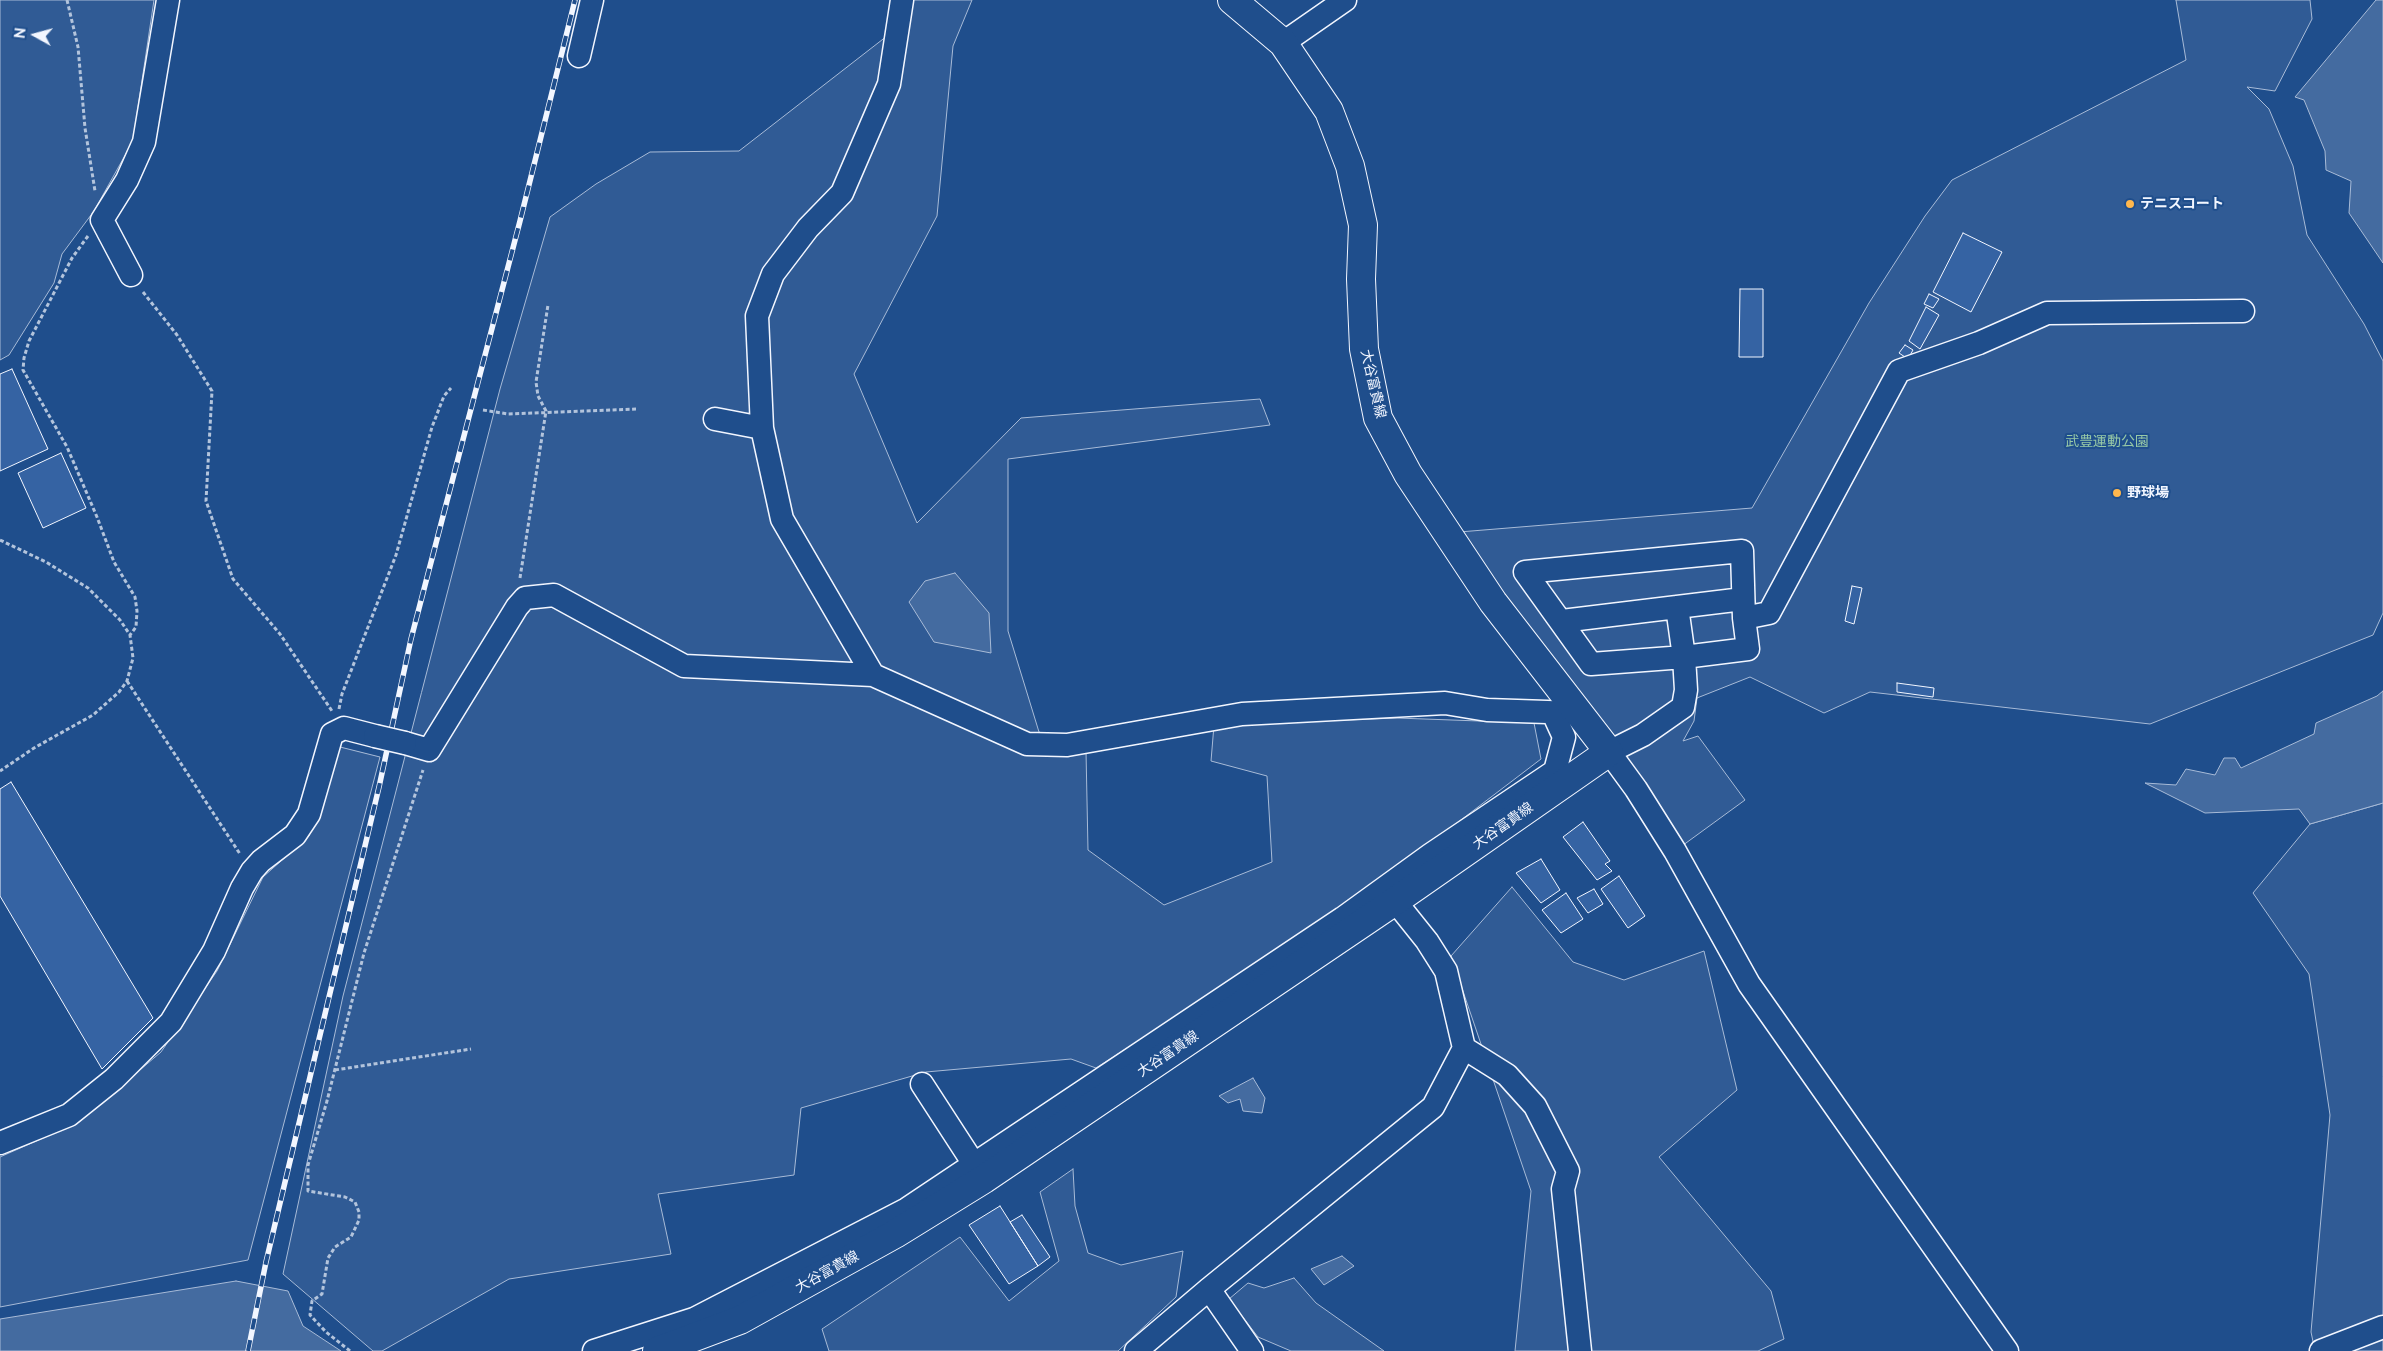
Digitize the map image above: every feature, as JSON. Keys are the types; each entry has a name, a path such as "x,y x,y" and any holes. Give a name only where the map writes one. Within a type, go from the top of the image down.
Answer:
{"main road":[{"name":"大谷富貴線","path":"657,1351 740,1320 895,1234 979,1171 1395,901 1608,752 1565,713 1408,474 1378,418 1364,350 1361,279 1363,225 1350,166 1329,111 1283,43 1232,0"}],"street":[{"path":"130,275 103,218 127,180 144,142 168,0"},
{"path":"578,56 592,0"},
{"path":"873,675 782,518 762,428 757,316 773,274 808,228 842,193 889,84 902,0"},
{"path":"1283,43 1345,0"},
{"path":"1562,621 1677,607 1744,608 1769,612 1899,371 1979,343 2046,313 2242,311"},
{"path":"715,419 762,428"},
{"path":"1742,551 1744,608 1748,649 1684,657 1591,664 1562,621 1525,572 1742,551"},
{"path":"0,1143 69,1116 114,1079 171,1022 214,951 242,888 252,871 261,861 295,835 309,814 332,734 344,728 405,742 429,750 523,601 540,595 560,597 684,666 873,675 1027,744 1067,745 1242,714 1445,703 1487,710 1565,713 1564,737 1555,772 1430,855 1343,918 979,1171 694,1319 594,1351"},
{"path":"1677,607 1684,657 1686,690 1684,707 1643,735 1608,752 1636,789 1675,851 1749,984 2006,1351"},
{"path":"1136,1351 1432,1107 1464,1048 1446,972 1427,942 1395,901"},
{"path":"1464,1048 1507,1075 1535,1106 1568,1171 1563,1189 1580,1351"},
{"path":"922,1084 979,1171"},
{"path":"1209,1289 1252,1351"},
{"path":"2321,1351 2383,1327"}],"path":[{"path":"67,0 78,48 92,178 98,206 103,218 80,245 72,258 29,341 23,370 67,447 98,517 114,562 135,597 138,611 136,627 130,635"},
{"path":"130,275 178,335 212,391 206,501 233,579 280,634 337,718 342,694 396,555 432,427 444,396 451,388"},
{"path":"523,601 520,579 546,411 538,396 536,382 548,305"},
{"path":"484,410 508,414 546,411 636,409"},
{"path":"0,540 46,562 88,588 120,620 130,635 133,658 127,681 119,692 92,714 34,748 0,771"},
{"path":"127,681 252,871"},
{"path":"350,1351 326,1332 310,1315 312,1301 322,1294 328,1258 335,1247 352,1237 359,1220 359,1212 355,1202 345,1197 308,1191 308,1165 335,1070 364,953 429,750"},
{"path":"335,1070 471,1049"}],"shaded area":[{"path":"0,0 154,0 133,141 94,211 62,254 54,283 9,355 0,360"},
{"path":"909,0 972,0 953,46 937,216 854,374 917,523 1021,418 1260,399 1270,425 1008,459 1008,631 1039,732 1086,751 1088,850 1164,905 1272,862 1267,776 1211,761 1214,725 1397,718 1534,723 1541,759 1348,906 1096,1068 1071,1059 926,1072 801,1108 794,1175 658,1194 671,1254 509,1279 382,1351 373,1351 283,1274 343,996 500,389 550,217 596,184 650,152 739,151 905,22"},
{"name":"武豊運動公園","path":"2176,0 2310,0 2312,19 2275,91 2247,87 2269,109 2293,166 2307,235 2364,324 2383,361 2383,613 2373,635 2150,724 1870,692 1824,713 1750,677 1697,698 1694,721 1683,741 1698,736 1745,800 1675,851 1447,533 1752,508 1869,303 1925,216 1952,180 2186,60"},
{"path":"2376,0 2383,0 2383,263 2349,213 2351,181 2326,170 2325,151 2304,100 2295,97"},
{"path":"955,573 989,613 991,653 934,642 909,602 925,581"},
{"path":"2383,691 2383,803 2310,824 2299,809 2205,813 2145,783 2176,785 2186,769 2215,775 2224,758 2235,758 2241,768 2314,734 2316,723 2377,696"},
{"path":"340,747 380,757 248,1260 0,1307 0,1157 79,1122 161,1052 217,971 263,877 309,836"},
{"path":"2383,803 2383,1351 2315,1351 2311,1332 2330,1115 2309,974 2253,893 2310,824"},
{"path":"1512,887 1573,962 1624,980 1704,951 1737,1090 1659,1157 1771,1291 1784,1339 1758,1351 1515,1351 1531,1191 1451,956"},
{"path":"1253,1078 1265,1098 1262,1113 1243,1111 1240,1099 1228,1103 1219,1096"},
{"path":"1073,1169 1075,1206 1088,1253 1121,1265 1183,1251 1176,1297 1118,1351 829,1351 822,1329 960,1237 1009,1301 1059,1261 1040,1192"},
{"path":"1342,1256 1354,1266 1324,1285 1311,1269"},
{"path":"1294,1278 1316,1303 1384,1351 1291,1351 1258,1337 1229,1299 1248,1283 1264,1288"},
{"path":"236,1281 288,1291 303,1326 341,1351 0,1351 0,1319"}],"building":[{"path":"1963,233 2002,252 1971,312 1933,292"},
{"path":"1740,289 1763,289 1763,357 1739,357"},
{"path":"1929,294 1939,299 1933,308 1924,304"},
{"path":"1926,307 1939,315 1920,349 1909,341"},
{"path":"1905,345 1913,350 1908,359 1899,353"},
{"path":"12,369 48,449 0,471 0,374"},
{"path":"61,453 86,508 43,528 18,473"},
{"path":"1852,586 1862,588 1854,624 1845,621"},
{"path":"1897,683 1934,688 1933,697 1897,692"},
{"path":"11,782 153,1018 102,1069 0,896 0,789"},
{"path":"1583,822 1610,861 1605,864 1612,871 1597,880 1563,837"},
{"path":"1541,859 1560,890 1541,903 1516,873"},
{"path":"1619,876 1645,916 1628,928 1601,889"},
{"path":"1594,889 1603,904 1588,913 1577,898"},
{"path":"1566,893 1583,919 1561,933 1542,910"},
{"path":"1000,1206 1038,1266 1009,1284 969,1225"},
{"path":"1022,1215 1050,1257 1038,1266 1010,1222"}],"railway":[{"path":"248,1351 266,1262 379,787 411,639 520,221 575,0"}],"place":[{"name":"テニスコート","path":"2130,204"},
{"name":"野球場","path":"2117,493"}]}
